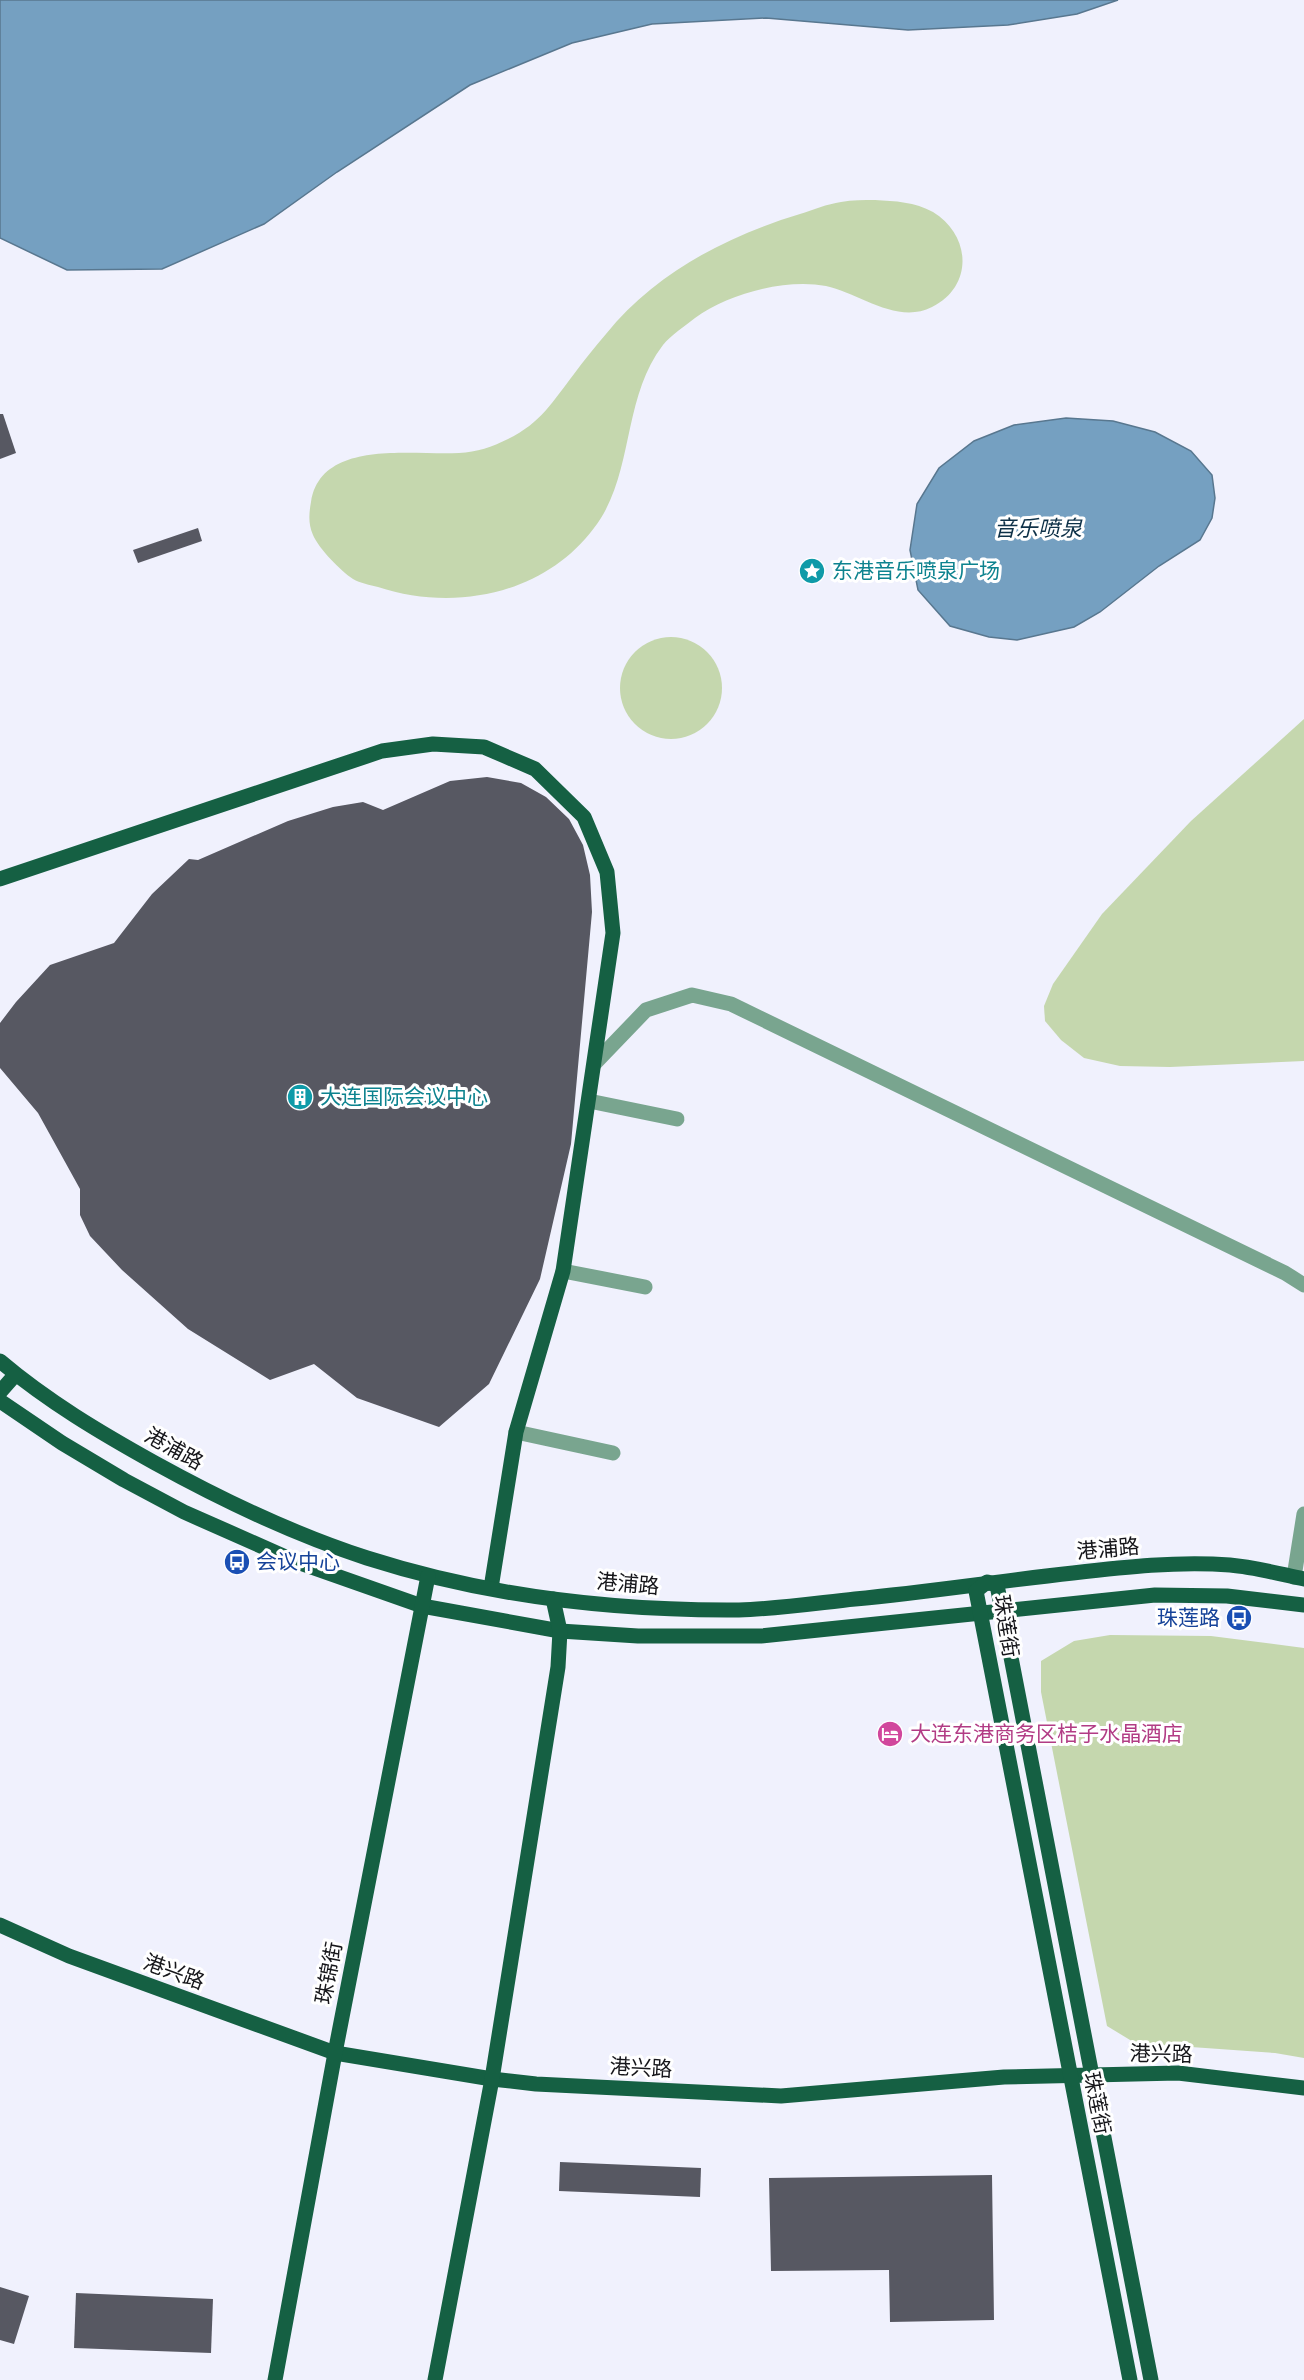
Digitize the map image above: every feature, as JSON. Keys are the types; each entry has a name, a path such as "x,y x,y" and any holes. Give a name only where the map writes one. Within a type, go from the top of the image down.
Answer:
{"main road":[{"path":"0,879 382,751 434,744 484,747 535,769 584,817 607,872 614,933 563,1271 516,1432 491,1588"},
{"name":"港浦路","path":"0,1361 15,1374 89,1424 196,1486 288,1528 365,1557 428,1576 553,1599 659,1609 742,1610 858,1599 1114,1568 1178,1564 1233,1565 1299,1578"},
{"path":"0,1392 15,1374"},
{"path":"0,1401 62,1443 124,1480 184,1512 297,1562 422,1606 560,1631 638,1636 760,1636 1155,1595 1227,1596 1304,1605"},
{"name":"珠锦街","path":"274,2380 428,1576"},
{"name":"珠莲街","path":"1130,2380 976,1591 987,1582 996,1585 1150,2380"},
{"path":"435,2380 492,2079 558,1667 560,1631 553,1599"},
{"name":"港兴路","path":"0,1925 69,1956 335,2053 492,2079 536,2084 781,2096 1004,2077 1178,2073 1304,2088"}],"street":[{"path":"595,1063 646,1010 692,995 731,1004 1285,1273 1304,1285"},
{"path":"589,1101 677,1119"},
{"path":"563,1271 645,1287"},
{"path":"516,1432 613,1453"},
{"path":"1299,1578 1304,1514"}],"green space":[{"path":"854,200 875,200 919,206 933,212 946,222 955,234 962,260 961,274 955,287 946,298 919,312 905,312 878,306 826,286 793,284 740,295 708,309 666,341 650,366 640,389 623,461 607,507 594,528 573,551 550,569 524,583 496,592 467,597 437,598 407,594 353,579 331,559 316,541 311,531 309,514 311,502 318,482 332,468 350,459 372,455 472,452 508,439 538,419 625,312 670,275 694,259 746,233 820,207"},
{"path":"671,637 690,641 707,652 718,669 722,688 718,707 707,724 690,735 671,739 652,735 635,724 624,707 620,688 624,669 635,652 652,641"},
{"path":"1304,719 1304,1061 1170,1067 1120,1066 1084,1058 1061,1040 1045,1021 1044,1006 1053,984 1102,914 1191,821"},
{"path":"1110,1635 1211,1636 1304,1648 1304,2058 1275,2053 1135,2043 1107,2026 1041,1692 1041,1661 1074,1641"}],"water":[{"path":"0,0 1118,0 1077,14 1008,25 908,30 766,18 652,24 572,43 470,85 337,172 264,224 162,269 67,270 0,238"},
{"name":"音乐喷泉","path":"1066,418 1113,421 1155,432 1191,451 1212,475 1215,498 1212,518 1200,540 1159,566 1100,612 1074,627 1017,640 989,637 950,626 918,590 910,550 917,504 939,468 974,441 1014,425"}],"building":[{"path":"0,414 3,414 16,453 0,459"},
{"path":"198,528 202,541 138,563 133,550"},
{"name":"大连国际会议中心","path":"487,777 521,783 546,797 569,819 583,845 590,875 592,912 571,1144 540,1279 489,1384 439,1427 357,1398 314,1364 270,1380 188,1329 122,1270 90,1236 80,1215 80,1189 38,1113 0,1068 0,1023 50,965 114,943 152,894 189,859 198,860 288,821 333,807 363,802 383,810 450,781"},
{"path":"560,2162 701,2168 700,2197 559,2191"},
{"path":"992,2175 994,2320 890,2322 889,2270 771,2271 769,2178"},
{"path":"0,2287 29,2296 14,2344 0,2340"},
{"path":"76,2293 213,2299 211,2353 74,2348"}],"place":[{"name":"东港音乐喷泉广场","path":"812,571"},
{"name":"大连国际会议中心","path":"300,1097"},
{"name":"会议中心","path":"237,1562"},
{"name":"珠莲路","path":"1239,1618"},
{"name":"大连东港商务区桔子水晶酒店","path":"890,1734"}]}
